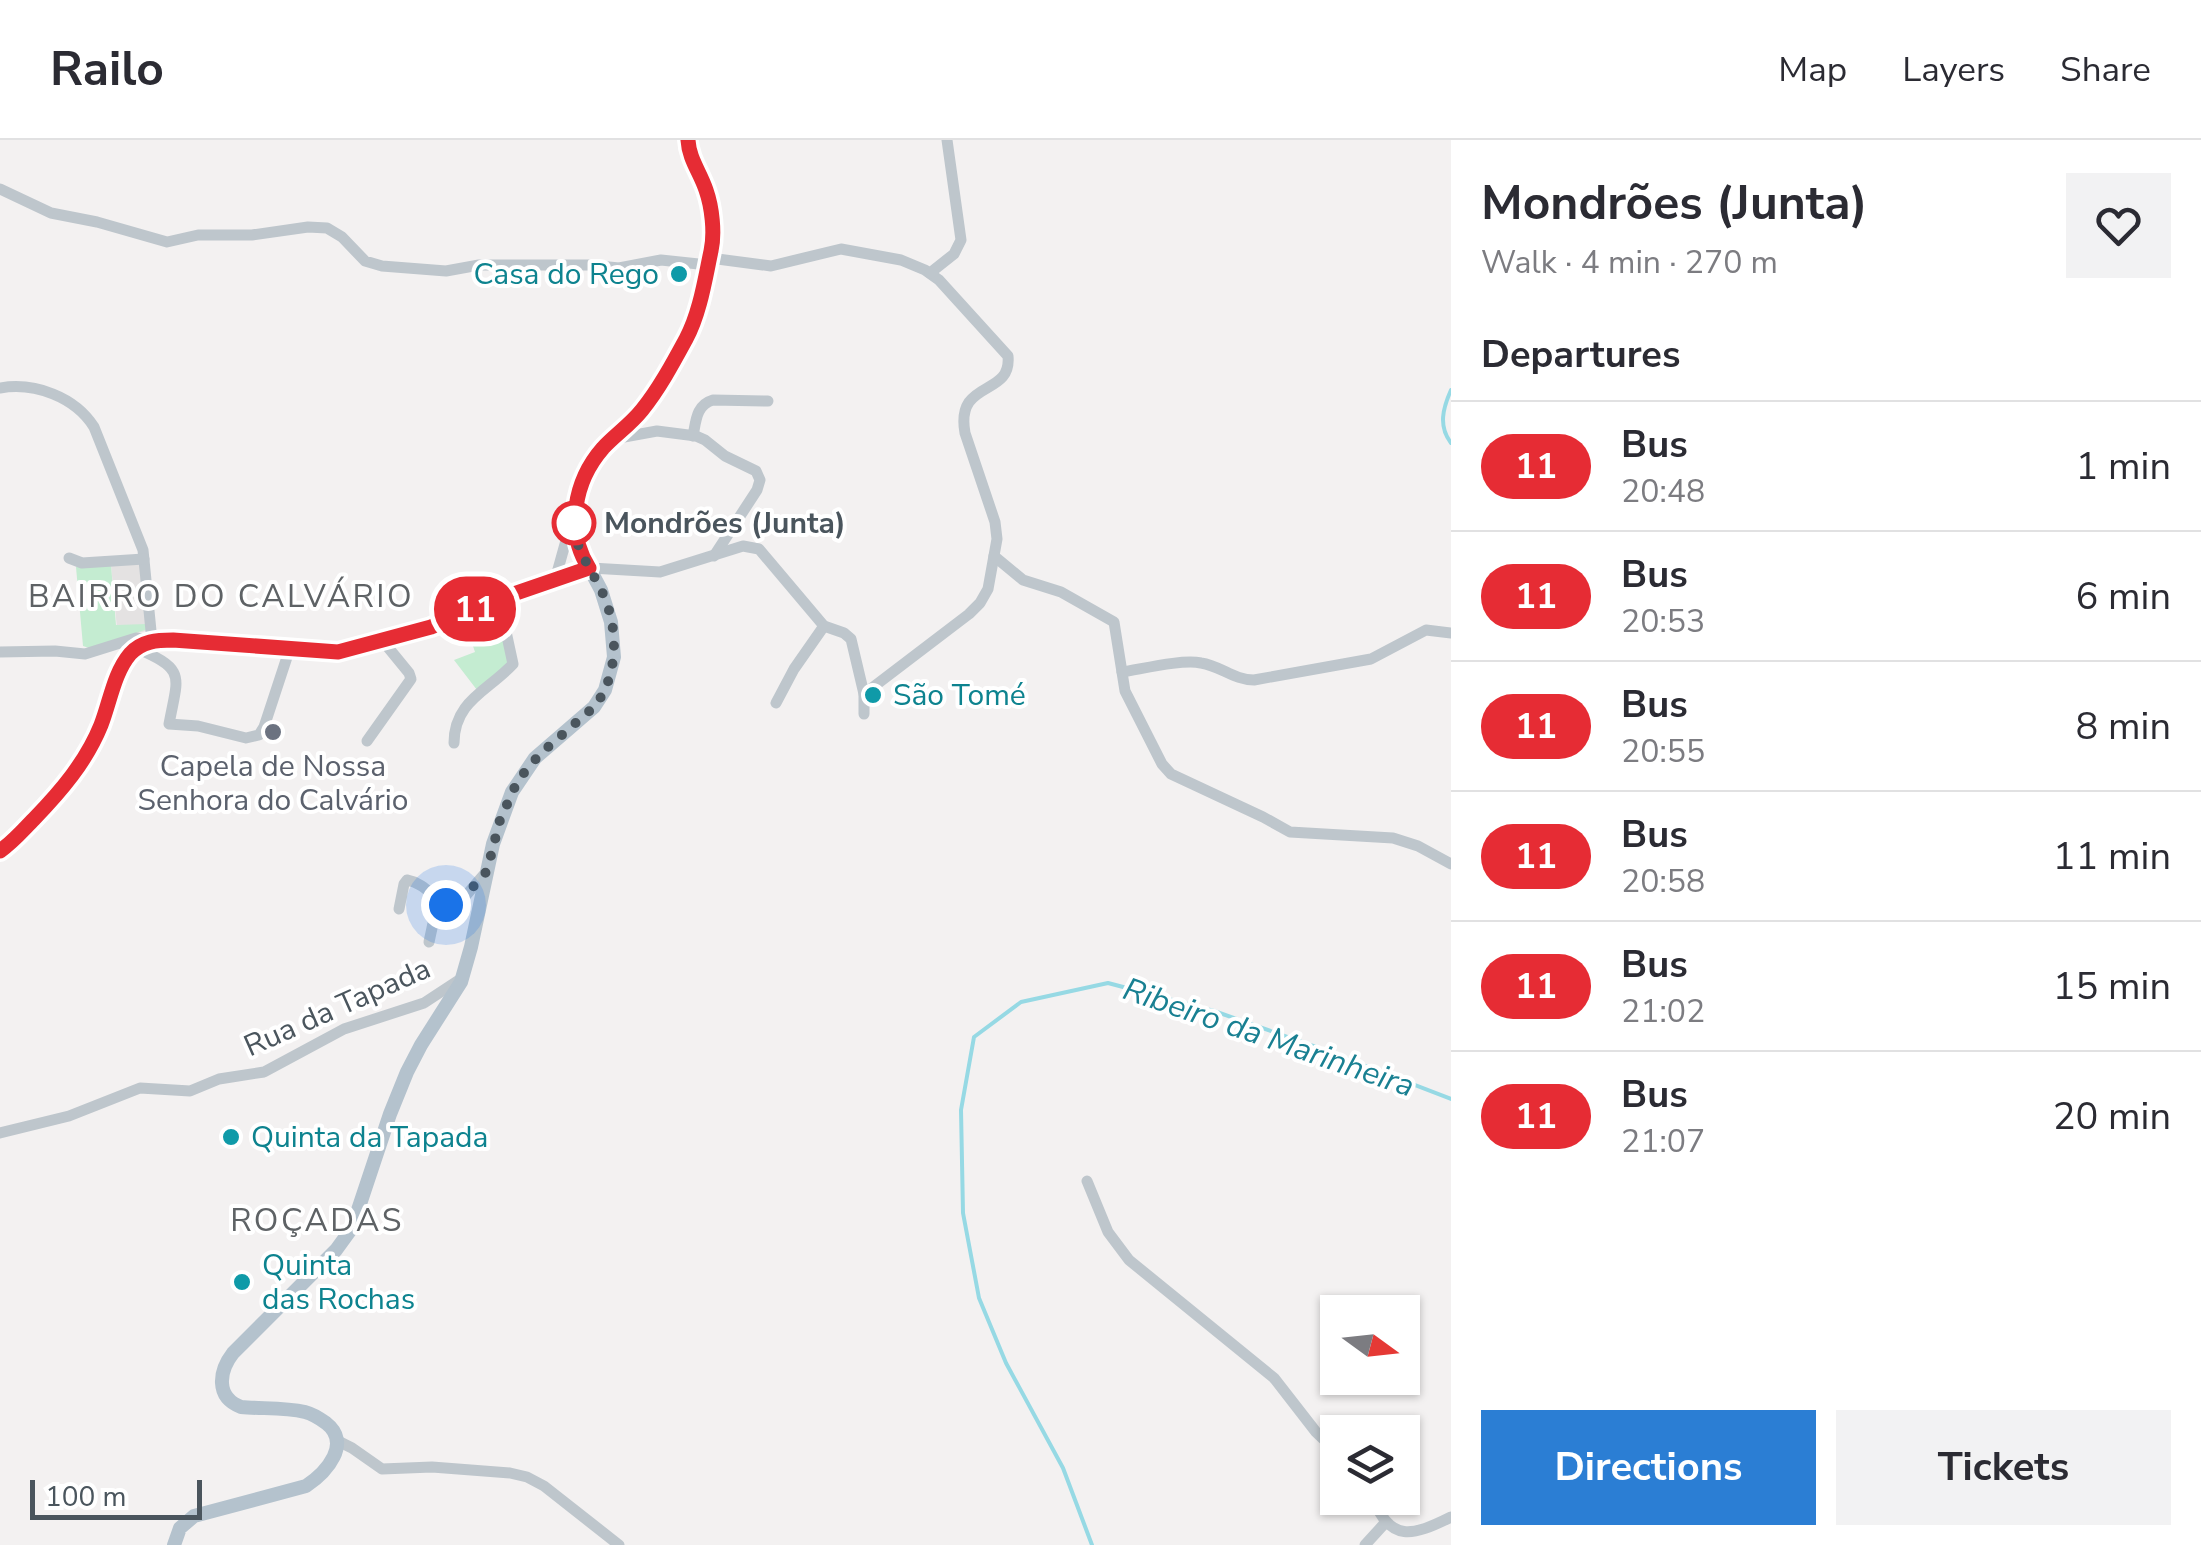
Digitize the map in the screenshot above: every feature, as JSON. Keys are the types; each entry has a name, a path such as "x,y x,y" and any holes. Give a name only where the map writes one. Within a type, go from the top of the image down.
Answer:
{"main road":[{"path":"174,1545 180,1528 194,1516 309,1484 333,1458 338,1441 334,1429 311,1414 232,1404 223,1390 224,1368 233,1353 350,1232 407,1072 458,988 500,820 518,780 540,754 594,707 608,680 614,653 611,622 604,595 580,554 574,518 591,465 645,406 688,337 713,237 708,198 690,156 688,140"}],"street":[{"path":"930,272 956,252 961,240 948,140"},
{"path":"0,190 52,213 170,242 198,236 323,228 340,234 362,259 382,266 446,271 479,266 619,268 660,260 771,266 841,249 901,260 930,272 1003,348 1009,360 1004,377 972,397 964,416 966,438 996,528 990,583 980,603 864,694"},
{"path":"0,388 30,387 70,402 86,415 104,448 141,545 152,642"},
{"path":"693,436 699,411 706,402 768,400"},
{"path":"613,439 657,431 693,436 754,469 760,476 757,490 714,556"},
{"path":"555,580 578,500"},
{"path":"0,851 80,766 100,728 120,670 136,648 173,640 333,652 431,627 589,568 660,572 743,546 758,550 824,626 844,632 850,639 864,694 864,714"},
{"path":"994,556 1022,580 1060,592 1111,619 1130,701 1162,764 1176,777 1290,832 1393,838 1451,864"},
{"path":"68,558 82,563 144,560"},
{"path":"454,743 454,728 462,712 513,664 499,599"},
{"path":"776,702 824,626"},
{"path":"1122,672 1200,662 1236,678 1254,680 1371,659 1426,630 1451,633"},
{"path":"0,652 85,654 139,638 152,642"},
{"path":"368,741 411,679 382,640"},
{"path":"136,648 162,660 176,674 169,724 250,738 259,735 264,727 290,648"},
{"path":"433,925 487,871"},
{"path":"399,909 408,880 422,884 448,906 456,906"},
{"path":"430,942 438,900"},
{"name":"Rua da Tapada","path":"0,1132 69,1116 140,1088 190,1092 219,1078 264,1072 344,1029 424,1003 462,977"},
{"path":"1087,1181 1108,1232 1129,1260 1274,1378 1320,1436"},
{"path":"338,1441 382,1470 428,1467 527,1477 539,1482 619,1545"},
{"path":"1381,1515 1399,1537 1451,1518"},
{"path":"1365,1545 1385,1523"}],"shaded area":[{"path":"141,563 149,630 118,639 111,565"}],"green space":[{"path":"111,565 116,625 147,624 148,629 89,648 83,646 76,567"},
{"path":"499,616 510,662 477,690 454,660 475,652 470,637 476,634 474,626"}],"waterway":[{"path":"1451,390 1443,417 1451,443"},
{"name":"Ribeiro da Marinheira","path":"1092,1545 1063,1468 1006,1363 979,1298 963,1213 961,1110 974,1037 1021,1002 1108,983 1214,1011 1451,1099"}],"bus line":[{"name":"11","path":"0,851 75,772 96,737 120,670 141,645 173,640 338,652 431,627 589,568 574,532 576,506 585,478 603,448 645,406 684,343 693,324 708,265 713,242 708,198 690,156 688,140"}],"place":[{"name":"Casa do Rego","path":"679,274"},
{"name":"Mondrões (Junta)","path":"574,523"},
{"name":"São Tomé","path":"873,695"},
{"name":"Capela de Nossa Senhora do Calvário","path":"273,732"},
{"name":"Quinta da Tapada","path":"231,1137"},
{"name":"Quinta das Rochas","path":"242,1282"}],"district":[{"name":"BAIRRO DO CALVÁRIO","path":"221,596"},
{"name":"ROÇADAS","path":"317,1220"}],"route":[{"path":"446,905 458,904 487,871 500,820 522,774 594,707 608,680 614,653 609,611 580,554 574,523"}]}
